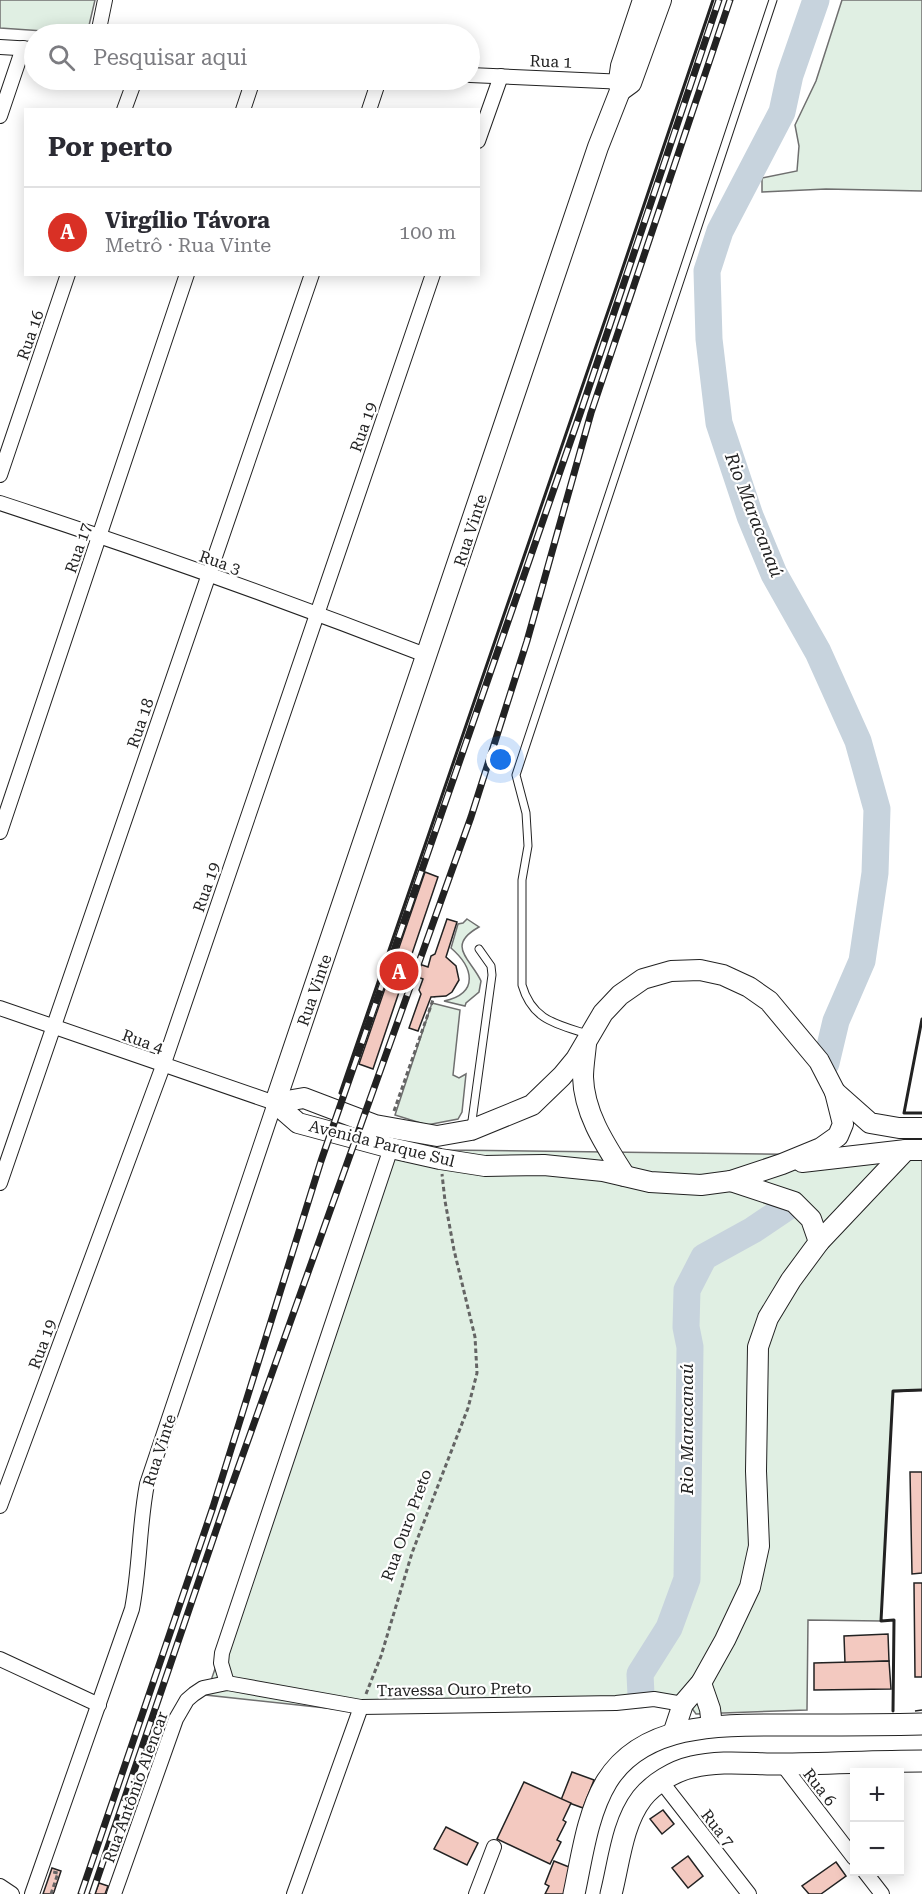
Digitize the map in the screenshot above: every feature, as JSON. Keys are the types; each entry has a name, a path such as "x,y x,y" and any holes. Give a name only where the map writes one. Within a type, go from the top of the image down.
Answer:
{"main road":[{"path":"888,1724 885,1743 908,1762"},
{"path":"574,1894 585,1842 599,1797 609,1779 633,1755 673,1734 712,1726 922,1724"},
{"path":"611,1894 636,1806 647,1792 661,1781 690,1767 708,1764 908,1762"}],"street":[{"path":"100,24 105,0"},
{"path":"623,84 621,66 643,0"},
{"path":"623,84 661,0"},
{"path":"0,47 24,49"},
{"path":"0,116 24,61"},
{"name":"Rua 1","path":"480,75 623,84"},
{"path":"480,135 501,76"},
{"name":"Rua Vinte","path":"32,1894 133,1601 137,1584 138,1543 147,1484 594,158 623,84"},
{"path":"125,108 131,90"},
{"path":"244,108 250,90"},
{"path":"370,108 376,90"},
{"name":"Rua 16","path":"0,475 67,276"},
{"name":"Rua 17","path":"0,832 186,276"},
{"name":"Rua 18","path":"0,1183 311,276"},
{"name":"Rua 19","path":"0,1506 163,1066 431,276"},
{"name":"Rua 3","path":"0,503 316,613 428,656"},
{"name":"Avenida Parque Sul","path":"700,970 723,975 749,987 769,1002 819,1061 835,1092 843,1124 838,1136 821,1148 731,1181 700,1185 650,1182 603,1171 556,1166 485,1166 440,1159 298,1123 275,1103 304,1098 375,1125 437,1136 471,1130 532,1106 576,1059 603,1013 620,995 643,979 671,971 700,970"},
{"name":"Rua 4","path":"0,1008 275,1103"},
{"path":"588,1037 583,1078 589,1107 600,1138 625,1176"},
{"name":"Avenida Parque Sul","path":"835,1092 870,1123 899,1128 922,1128"},
{"path":"227,1683 221,1662 222,1653 391,1148"},
{"path":"673,1734 683,1704 701,1683 725,1640 750,1587 759,1546 756,1461 758,1347 768,1318 791,1280 819,1242 914,1150"},
{"name":"Avenida Parque Sul","path":"782,1164 914,1150"},
{"path":"731,1181 794,1202 811,1219 819,1242"},
{"path":"0,1659 99,1705"},
{"name":"Travessa Ouro Preto","path":"227,1683 361,1707 616,1703 654,1699 683,1704"},
{"name":"Rua Antônio Alencar","path":"114,1894 176,1719 194,1694 203,1688 227,1683"},
{"path":"701,1683 710,1709 712,1726"},
{"path":"294,1894 361,1707"},
{"name":"Rua 6","path":"782,1764 850,1852"},
{"name":"Rua 7","path":"661,1781 749,1894"},
{"path":"476,1894 494,1847"},
{"path":"868,1876 882,1894"},
{"path":"0,1886 12,1894"}],"lane":[{"path":"588,1037 549,1022 536,1012 525,997 522,985 522,880 528,846 526,813 516,775 773,0"},
{"path":"471,1130 492,975 491,966 479,949"}],"path":[{"path":"396,1104 434,997"},
{"name":"Rua Ouro Preto","path":"361,1707 381,1656 412,1553 468,1408 477,1373 475,1337 445,1201 440,1159"}],"green space":[{"path":"0,0 95,0 89,24 24,24 24,30 0,28"},
{"path":"842,0 922,0 922,191 826,189 762,192 762,178 797,171 799,146 795,125 816,81"},
{"path":"467,919 479,927 464,940 463,953 481,981 479,992 465,1006 444,1001 456,997 468,986 468,971 451,948 458,924"},
{"path":"432,1003 460,1010 453,1075 459,1078 466,1074 462,1112 458,1119 427,1125 395,1115"},
{"path":"395,1144 445,1150 922,1156 922,1390 893,1392 881,1621 808,1620 807,1710 696,1714 686,1700 363,1712 206,1695"}],"building":[{"path":"425,872 438,877 373,1069 359,1064"},
{"path":"447,919 457,922 446,957 456,966 459,980 452,992 446,996 431,997 418,1031 409,1028 421,994 419,990 423,979 415,976 419,964 428,967"},
{"path":"910,1472 922,1472 922,1573 912,1574"},
{"path":"914,1583 922,1583 922,1677 915,1677"},
{"path":"888,1634 889,1661 845,1663 844,1636"},
{"path":"889,1661 891,1689 814,1690 814,1663"},
{"path":"572,1772 594,1780 583,1808 561,1800"},
{"path":"524,1782 571,1803 563,1820 566,1822 557,1840 561,1842 550,1864 497,1839"},
{"path":"663,1810 674,1824 662,1834 650,1819"},
{"path":"446,1827 478,1843 467,1865 434,1849"},
{"path":"688,1856 703,1876 688,1888 672,1868"},
{"path":"554,1861 574,1869 569,1894 545,1894 549,1886 545,1884"},
{"path":"836,1862 846,1876 821,1894 809,1894 802,1886"},
{"path":"52,1868 61,1871 54,1892 43,1894"},
{"path":"99,1883 108,1886 105,1894 95,1894"}],"waterway":[{"name":"Rio Maracanaú","path":"816,0 790,75 782,112 720,231 707,271 709,339 719,423 750,516 774,574 818,652 858,741 877,809 875,873 862,961 836,1021 826,1063"},
{"name":"Rio Maracanaú","path":"641,1695 640,1674 669,1628 687,1579 690,1347 686,1327 687,1290 704,1257 753,1230 790,1205"}],"railway":[{"path":"81,1894 213,1507 321,1161 581,411 719,0"},
{"path":"92,1894 223,1510 471,817 527,641 591,413 730,0"}],"fence":[{"path":"915,1711 922,1710"}],"wall":[{"path":"340,1093 713,0"},
{"path":"922,1019 904,1113 922,1113"},
{"path":"893,1711 894,1620 881,1621 893,1391 922,1390"}],"place":[{"name":"Virgílio Távora","path":"399,971"}]}
